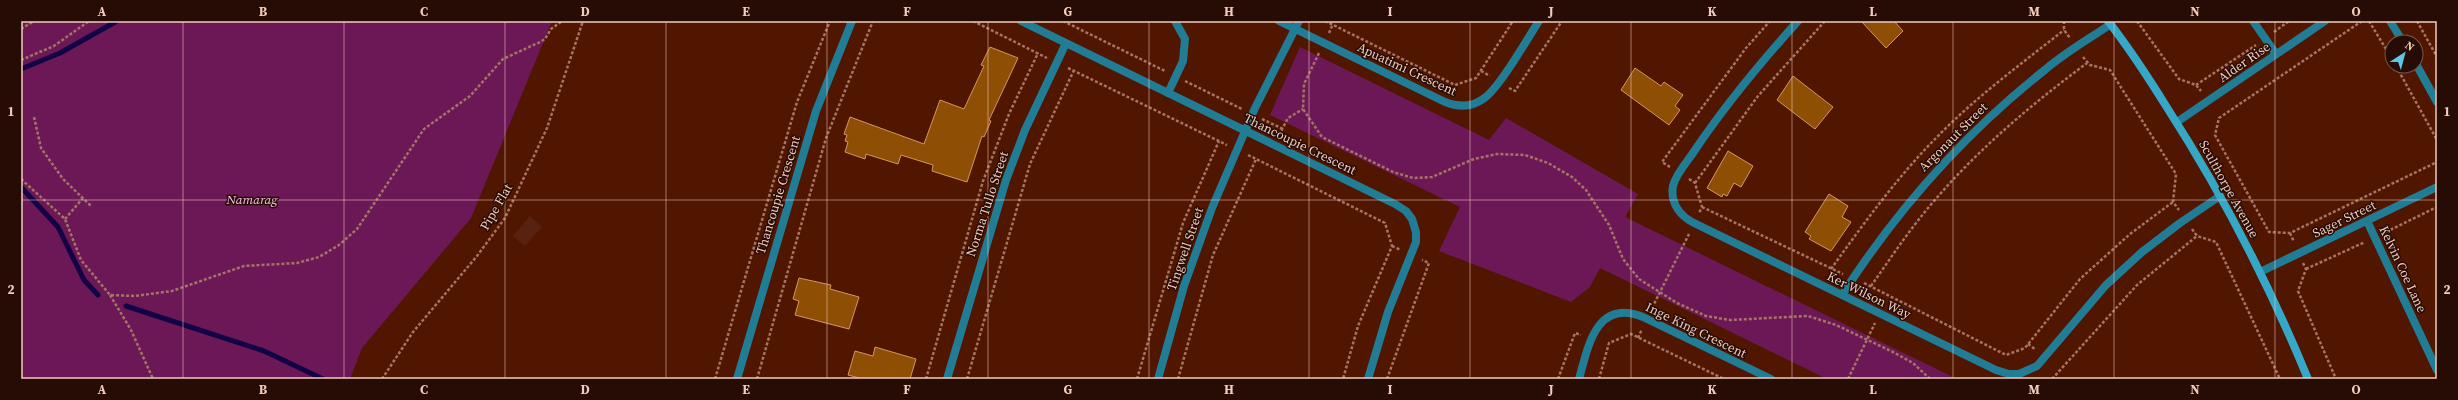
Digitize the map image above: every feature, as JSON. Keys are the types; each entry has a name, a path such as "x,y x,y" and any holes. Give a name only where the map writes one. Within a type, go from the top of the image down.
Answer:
{"street":[{"name":"Thancoupie Crescent","path":"736,379 813,118 852,21"},
{"name":"Thancoupie Crescent","path":"1021,21 1401,207 1410,217 1416,229 1416,242 1388,312 1368,379"},
{"path":"1168,93 1183,61 1185,39 1175,21"},
{"name":"Apuatimi Crescent","path":"1279,21 1445,102 1468,105 1480,101 1491,93 1539,21"},
{"name":"Tingwell Street","path":"1158,379 1197,246 1255,108 1300,21"},
{"name":"Ker Wilson Way","path":"1798,21 1758,65 1727,105 1679,173 1673,187 1674,202 1681,214 1694,223 1996,370 2009,374 2025,372 2042,361 2088,305 2142,252 2180,223 2220,196"},
{"path":"2253,21 2276,54"},
{"name":"Alder Rise","path":"2177,122 2325,21"},
{"path":"2390,21 2398,34"},
{"name":"Sculthorpe Avenue","path":"2110,22 2177,122 2220,196 2260,272 2308,379"},
{"name":"Argonaut Street","path":"1842,295 1885,231 1934,172 1988,117 2047,68 2110,22"},
{"name":"Norma Tullo Street","path":"947,379 1006,180 1025,130 1066,43"},
{"path":"2422,74 2437,102"},
{"name":"Sager Street","path":"2260,272 2437,187"},
{"name":"Kelvin Coe Lane","path":"2367,221 2437,370"},
{"name":"Inge King Crescent","path":"1579,379 1591,338 1602,322 1611,316 1624,313 1633,314 1648,319 1770,379"}],"path":[{"path":"21,29 34,21"},
{"path":"21,60 54,46 88,21"},
{"path":"110,295 135,296 172,291 244,266 297,263 319,257 339,245 357,229 424,129 470,96 503,59 545,39 551,29 562,21"},
{"name":"Pipe Flat","path":"382,379 413,332 477,256 505,218 547,128 583,21"},
{"path":"715,379 798,102 830,21"},
{"path":"757,379 826,138 873,21"},
{"path":"973,21 1385,222 1392,246 1358,326 1343,379"},
{"path":"1063,21 1215,96"},
{"path":"1325,21 1332,26 1455,85 1476,78 1513,21"},
{"path":"1638,338 1702,207 1695,183 1662,162 1741,54 1770,21"},
{"path":"1695,183 1758,96 1825,21"},
{"path":"1831,269 1876,207 1938,136 1977,99 2064,30 2064,21"},
{"path":"2137,21 2179,80 2196,85 2289,21"},
{"path":"2362,21 2219,118 2215,135 2269,232 2290,233 2437,162"},
{"path":"2369,21 2384,46"},
{"path":"2416,21 2437,57"},
{"path":"1332,26 1304,84 1303,109 1322,137 1392,172 1413,178 1432,177 1474,159 1497,154 1525,155 1548,163 1572,177 1586,190 1609,225 1623,259 1639,280 1659,294 1706,316 1730,320 1808,316 1836,325 1913,363 1930,379"},
{"path":"926,379 983,181 1009,114 1038,53"},
{"path":"1702,207 1831,269 1870,286 2006,355 2026,348 2080,280 2130,234 2173,202 2176,174 2110,70 2087,64 2051,90 1983,148 1924,213 1870,286"},
{"path":"967,379 1030,164 1074,70"},
{"path":"2400,74 2437,140"},
{"path":"34,117 41,148 63,179 91,206"},
{"path":"1137,379 1183,223 1219,141"},
{"path":"1178,379 1213,255 1256,159"},
{"path":"21,179 65,219 81,260 110,295 131,330 153,379"},
{"path":"65,219 83,198"},
{"path":"2052,379 2137,285 2197,236 2216,242 2280,379"},
{"path":"1387,379 1429,263 1392,246"},
{"path":"2306,269 2298,291 2336,379"},
{"path":"1848,379 1888,296"},
{"path":"1558,379 1575,333"},
{"path":"1599,379 1609,343 1631,334 1724,379"},
{"path":"97,379 115,379"}],"shaded area":[{"path":"530,216 542,227 525,246 513,236"}],"green space":[{"name":"Namarag","path":"21,21 552,21 471,218 362,348 350,379 21,379"},
{"path":"1300,47 1489,140 1506,118 1638,194 1625,217 1957,379 1827,379 1600,268 1590,287 1571,302 1439,251 1460,207 1270,115"}],"building":[{"path":"1861,21 1894,21 1903,31 1886,48"},
{"path":"990,47 1018,58 989,120 991,121 984,137 982,136 967,182 932,171 933,165 901,155 898,164 866,154 865,159 845,152 848,142 845,141 847,135 844,134 850,117 924,144 940,100 964,109 984,66 981,65"},
{"path":"1635,68 1661,86 1664,82 1683,95 1675,106 1680,110 1669,125 1621,90"},
{"path":"1793,76 1833,107 1815,129 1777,100"},
{"path":"1728,151 1753,166 1741,187 1734,183 1727,196 1723,194 1722,197 1707,188"},
{"path":"1829,194 1848,206 1842,217 1851,222 1831,251 1809,239 1811,236 1805,232"},
{"path":"799,278 831,285 830,289 859,297 849,329 795,315 799,301 793,299"},
{"path":"875,347 916,359 910,379 863,379 848,375 855,351 873,356"}],"waterway":[{"path":"21,69 60,53 117,21"},
{"path":"21,187 58,227 84,280 98,295"},
{"path":"126,306 264,351 323,379"}]}
